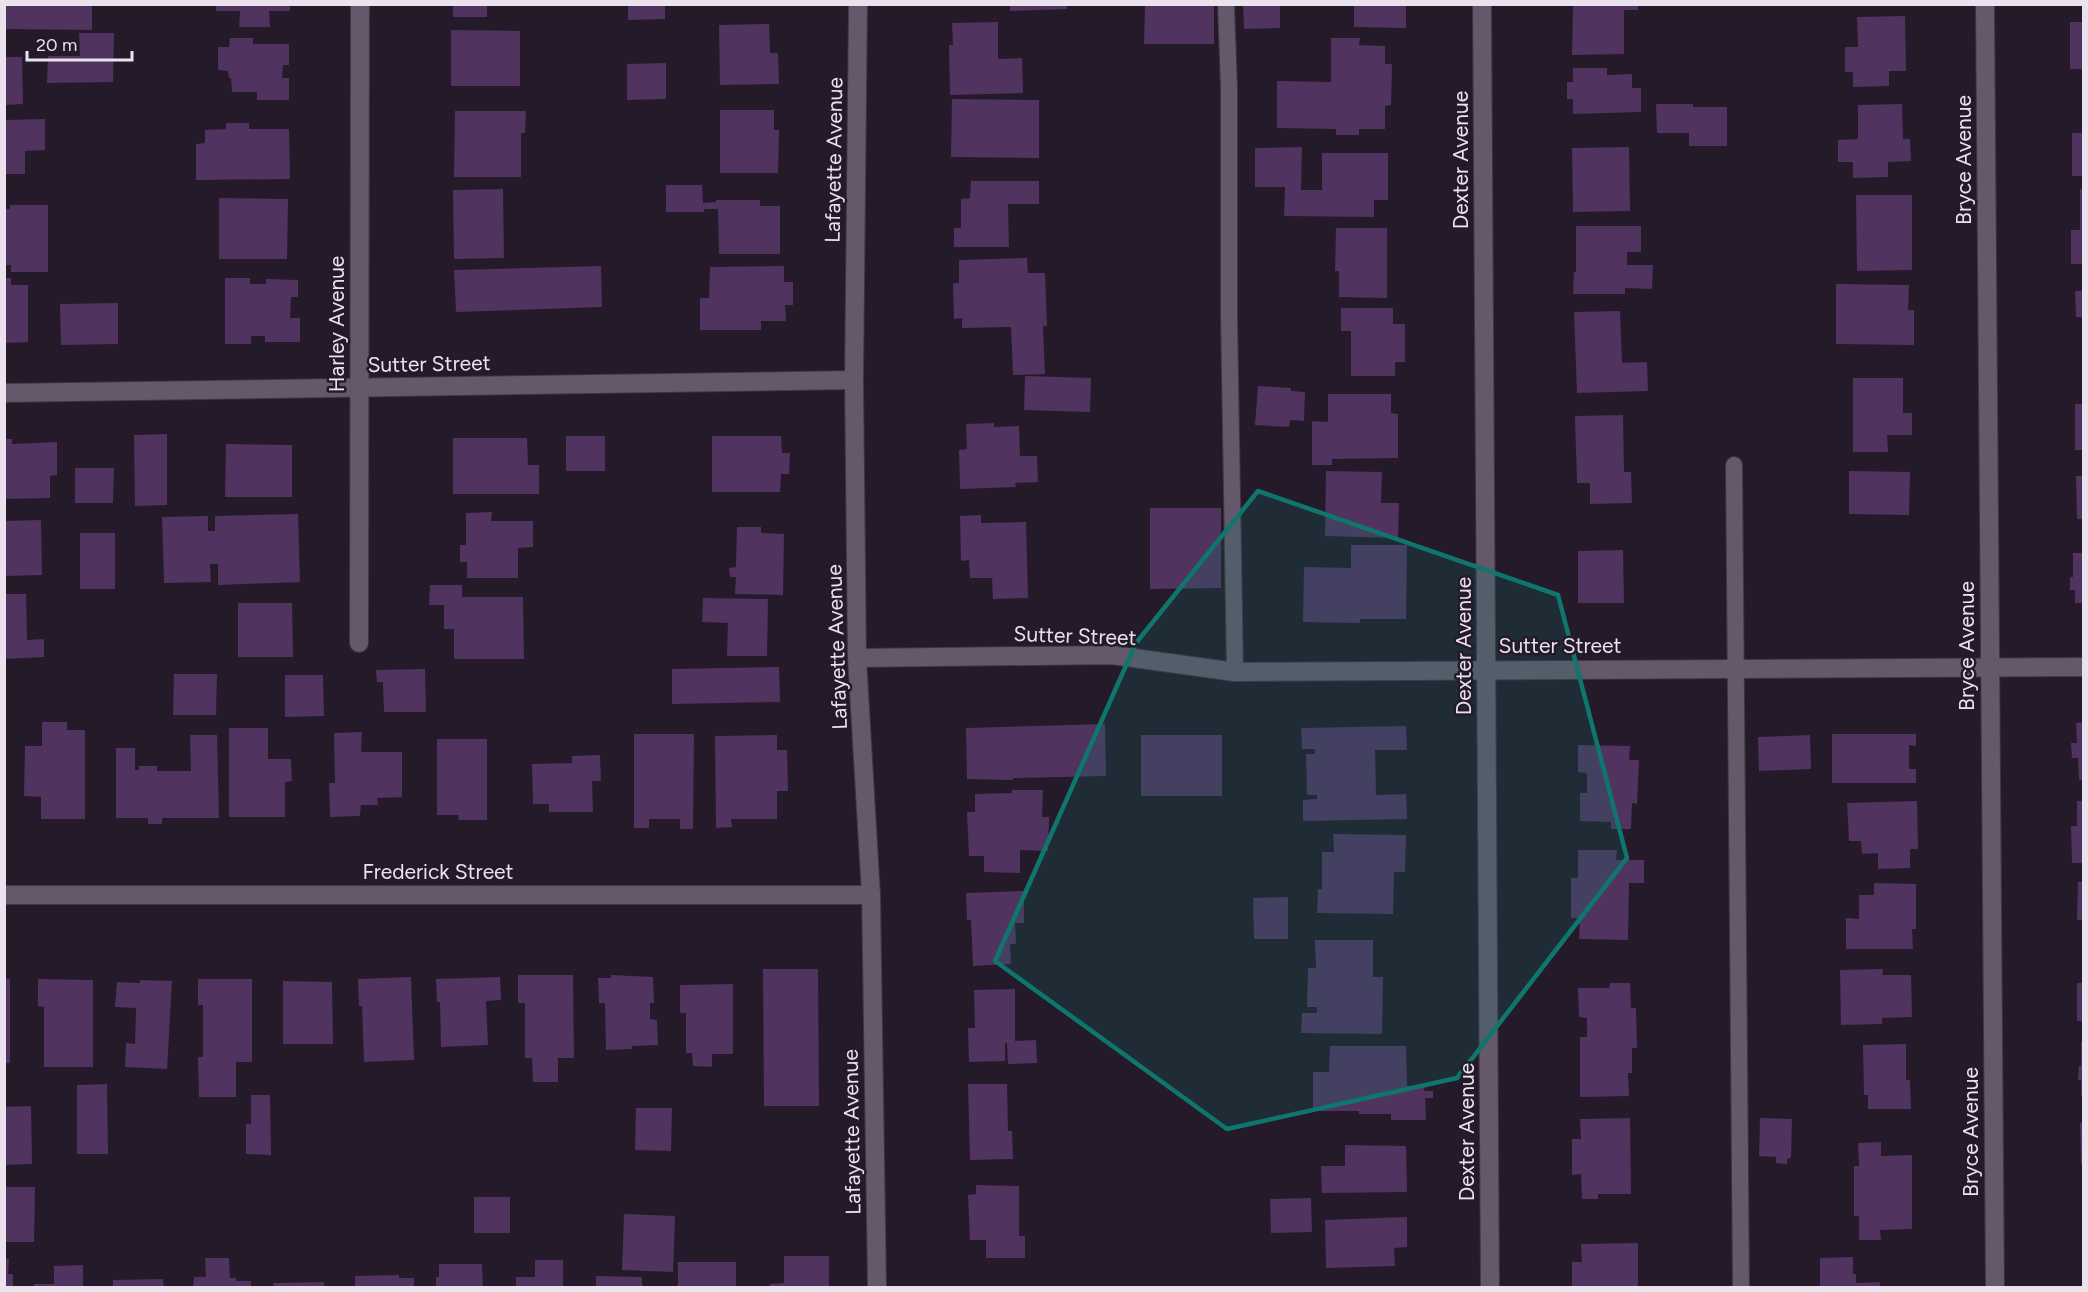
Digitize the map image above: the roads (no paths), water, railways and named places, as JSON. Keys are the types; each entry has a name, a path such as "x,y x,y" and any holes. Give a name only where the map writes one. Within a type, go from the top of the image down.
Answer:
{"street":[{"name":"Harley Avenue","path":"359,643 360,4"},
{"name":"Lafayette Avenue","path":"858,4 854,380 857,658 871,895 877,1287"},
{"name":"Dexter Avenue","path":"1482,4 1491,1287"},
{"name":"Bryce Avenue","path":"1985,4 1995,1287"},
{"name":"Sutter Street","path":"4,393 854,380"},
{"name":"Sutter Street","path":"857,658 1112,655 1234,672 2084,667"},
{"name":"Frederick Street","path":"4,894 871,895"}],"lane":[{"path":"1226,4 1229,88 1229,316 1234,672"},
{"path":"1734,465 1741,1287"}]}
